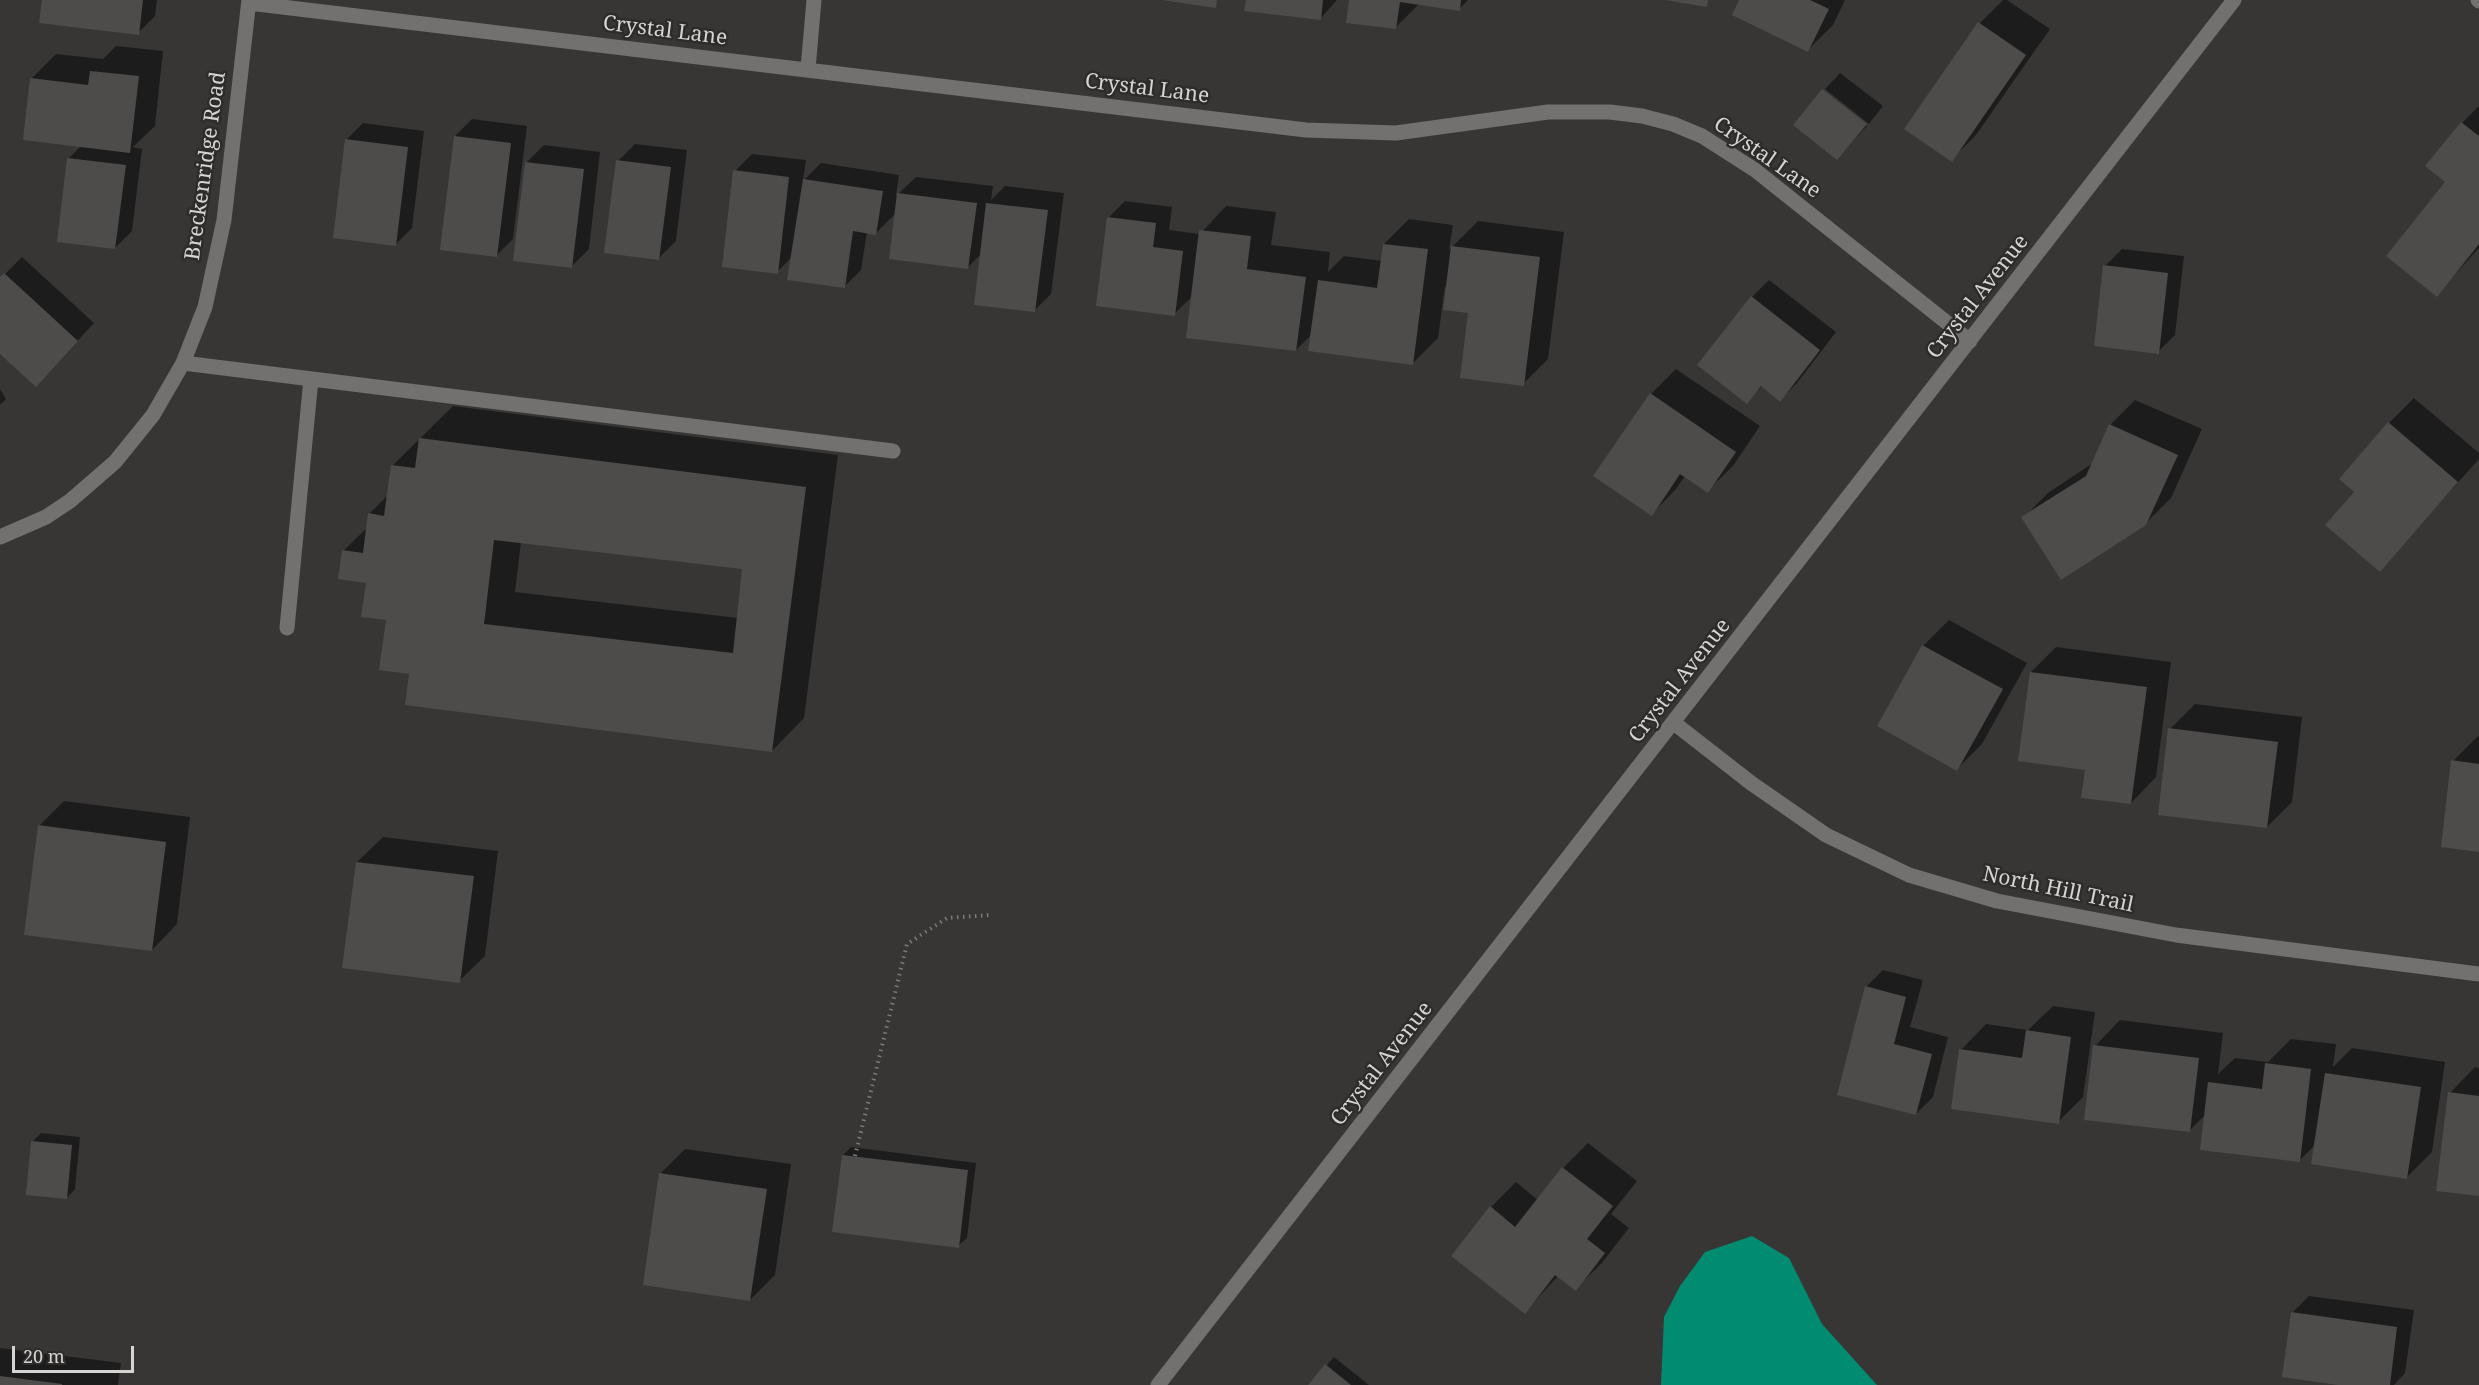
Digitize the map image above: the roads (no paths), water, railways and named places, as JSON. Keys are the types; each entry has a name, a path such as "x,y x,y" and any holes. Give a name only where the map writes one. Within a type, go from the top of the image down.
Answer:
{"street":[{"path":"808,69 814,0"},
{"name":"Crystal Avenue","path":"1158,1385 2234,0"},
{"name":"Crystal Lane","path":"249,1 1306,130 1396,133 1548,112 1610,112 1642,116 1673,124 1702,136 1755,170 1970,341"},
{"name":"Breckenridge Road","path":"0,537 46,517 70,501 115,462 153,415 183,363 205,307 224,220 249,1"},
{"path":"183,363 893,451"},
{"path":"287,628 311,379"},
{"name":"North Hill Trail","path":"1674,723 1751,783 1826,835 1909,875 1997,901 2176,935 2479,974"}]}
